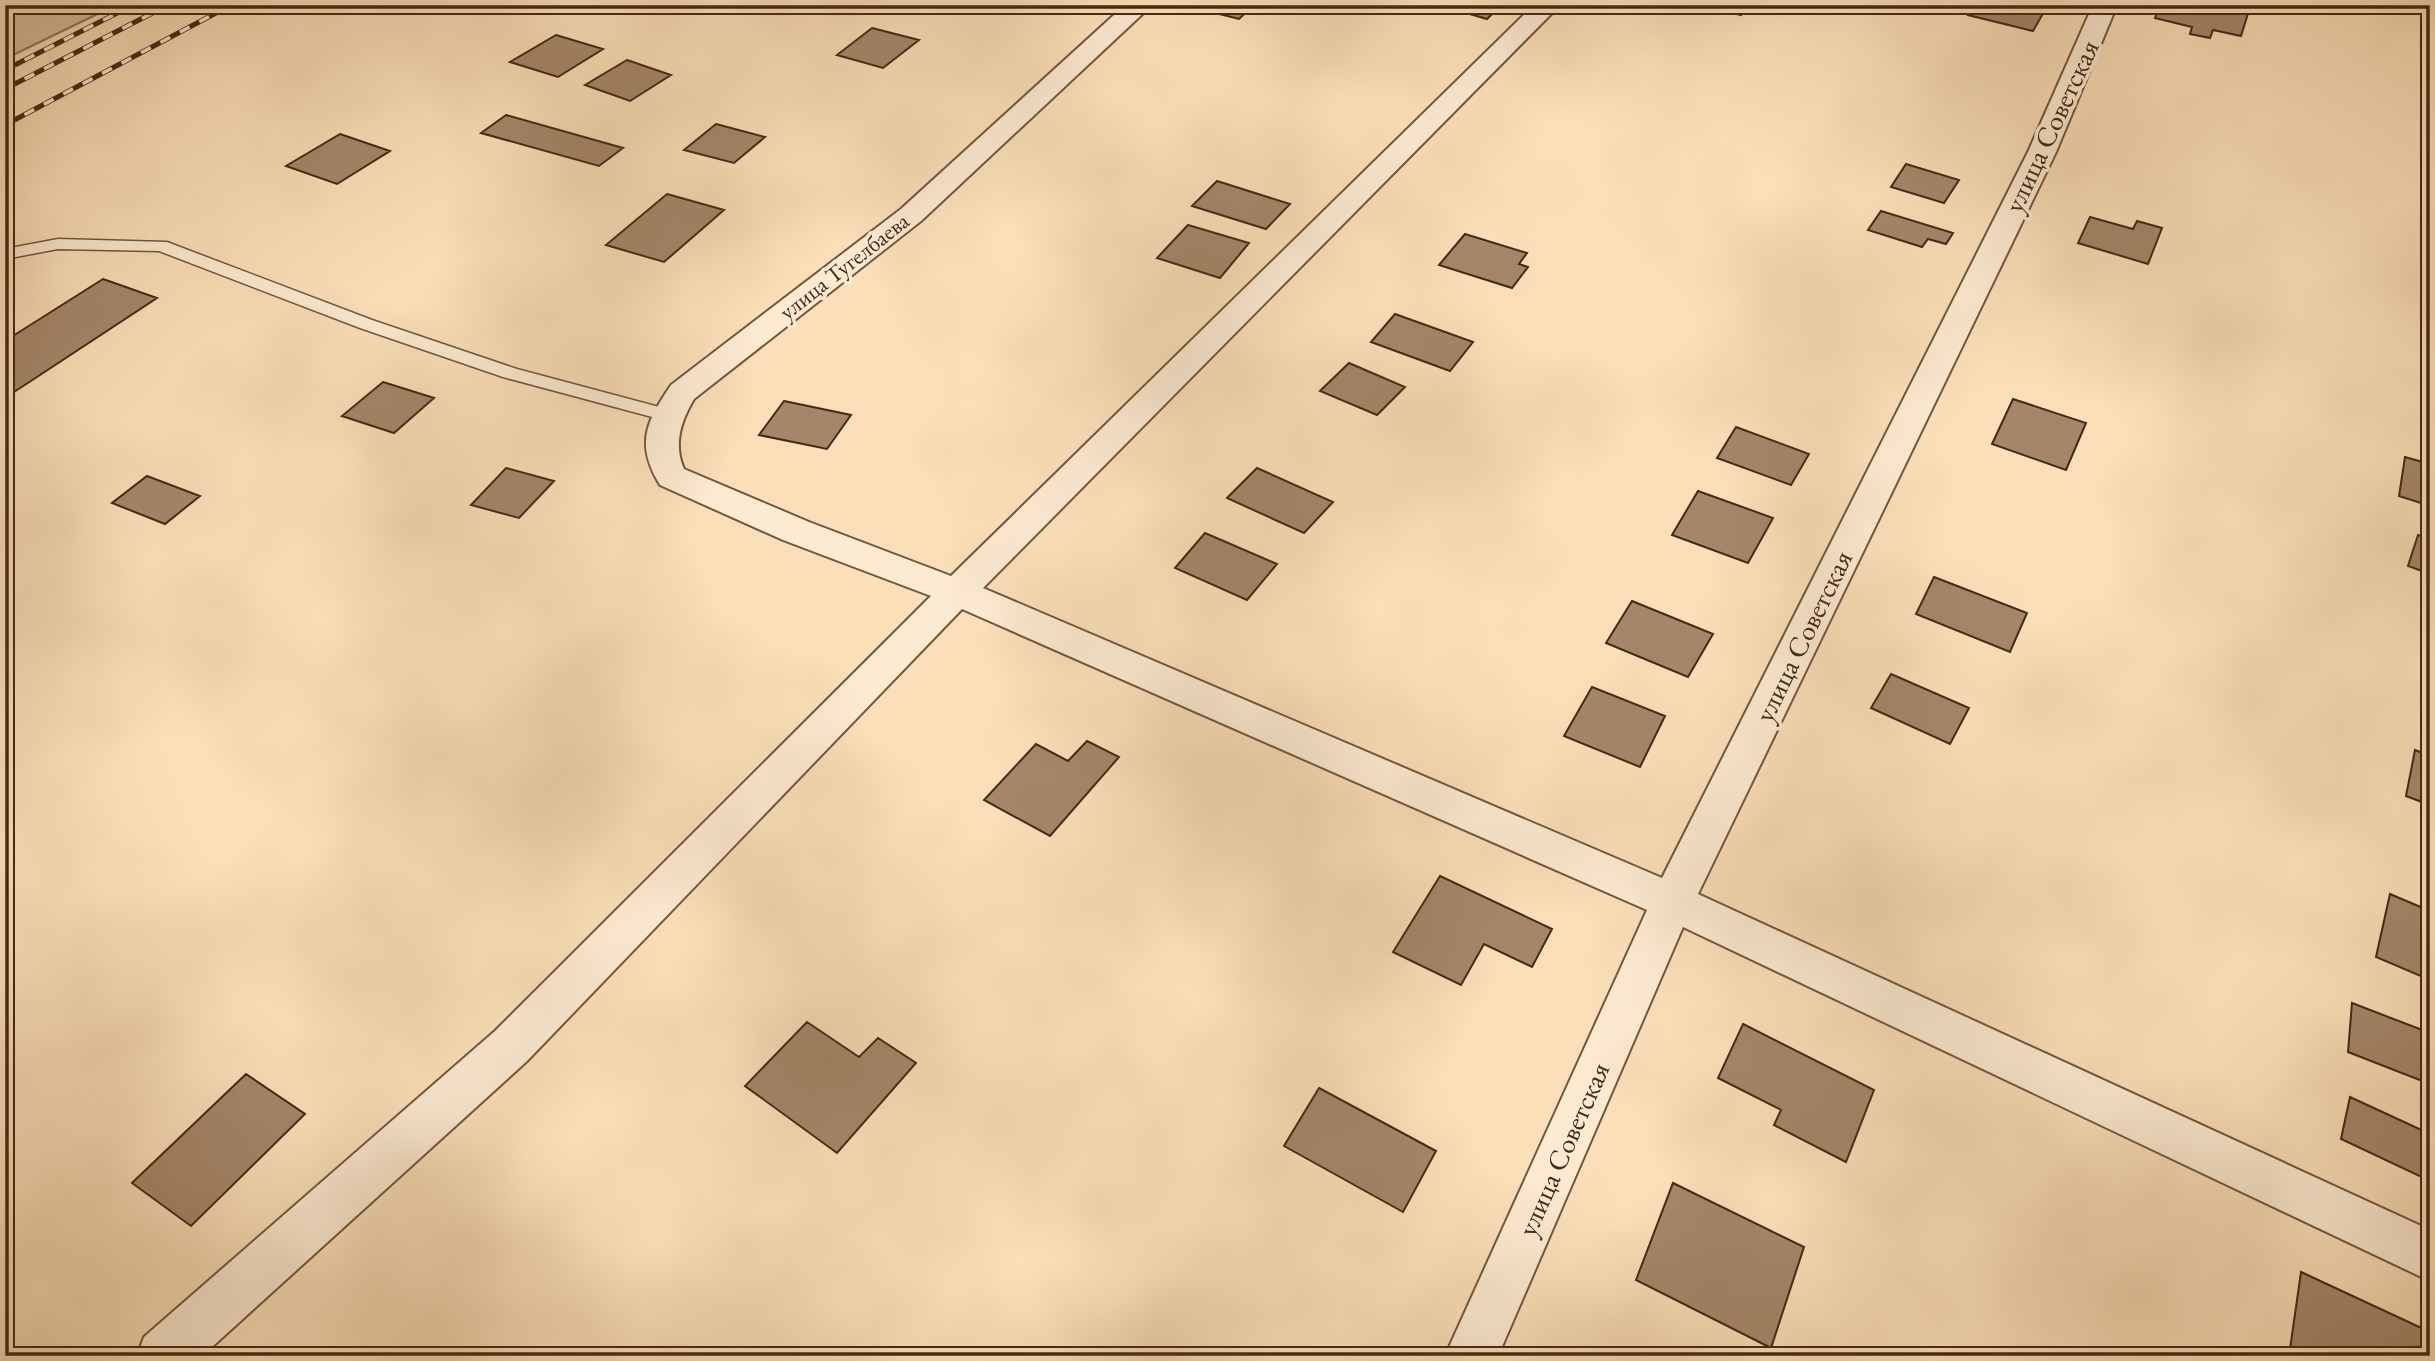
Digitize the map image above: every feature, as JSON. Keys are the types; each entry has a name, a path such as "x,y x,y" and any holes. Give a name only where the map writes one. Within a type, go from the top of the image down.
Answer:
{"street":[{"name":"улица Тугелбаева","path":"667,415 682,392 911,215 1010,121 1140,5"},
{"path":"163,1356 511,1046 957,592 1548,5"},
{"name":"улица Советская","path":"1471,1356 1672,902 2042,152 2105,5"},
{"path":"667,415 660,454 671,477 796,531 957,592 1672,902 2430,1256"}],"lane":[{"path":"5,254 58,244 161,246 366,324 510,373 667,415"}],"shaded area":[{"path":"5,5 116,5 5,59"}],"building":[{"path":"1254,5 1239,19 1191,7"},
{"path":"1439,5 1501,5 1487,19"},
{"path":"1704,5 1749,5 1741,15"},
{"path":"1974,5 2026,5 2045,10 2033,31 1968,15"},
{"path":"2160,5 2250,7 2241,36 2213,30 2210,38 2190,34 2192,27 2155,18"},
{"path":"872,28 919,40 883,68 837,55"},
{"path":"556,35 603,49 558,77 510,62"},
{"path":"627,60 671,75 630,101 585,85"},
{"path":"506,115 623,148 599,166 481,133"},
{"path":"716,124 765,137 734,163 684,150"},
{"path":"340,134 390,151 337,184 286,166"},
{"path":"1906,164 1959,180 1944,203 1891,187"},
{"path":"1217,181 1290,204 1266,229 1192,206"},
{"path":"667,194 724,210 664,262 606,245"},
{"path":"1881,211 1953,233 1946,244 1928,239 1922,247 1868,230"},
{"path":"2090,217 2133,229 2137,221 2162,228 2148,264 2078,243"},
{"path":"1188,225 1249,243 1220,278 1157,258"},
{"path":"1465,234 1527,253 1519,264 1528,267 1512,288 1439,265"},
{"path":"103,279 157,298 5,398 5,341"},
{"path":"1395,314 1473,342 1450,371 1371,342"},
{"path":"1349,363 1405,387 1377,415 1320,391"},
{"path":"383,382 434,398 394,433 342,416"},
{"path":"2013,399 2086,423 2066,470 1992,444"},
{"path":"784,401 851,415 827,449 759,435"},
{"path":"1736,427 1809,454 1791,485 1717,458"},
{"path":"2405,457 2430,464 2430,506 2399,496"},
{"path":"506,468 554,481 519,518 471,505"},
{"path":"1257,468 1333,502 1304,533 1227,498"},
{"path":"147,476 200,496 165,524 112,503"},
{"path":"1698,491 1773,518 1748,563 1672,535"},
{"path":"1205,533 1277,564 1247,600 1175,568"},
{"path":"2418,535 2430,539 2430,574 2408,566"},
{"path":"1934,577 2027,613 2010,652 1916,614"},
{"path":"1632,601 1713,634 1688,677 1606,643"},
{"path":"1891,674 1969,708 1950,744 1871,708"},
{"path":"1592,687 1665,716 1640,767 1564,736"},
{"path":"1087,741 1119,757 1050,836 984,800 1036,744 1068,761"},
{"path":"2415,750 2430,756 2430,805 2406,796"},
{"path":"1440,876 1552,929 1532,967 1484,944 1461,985 1393,952"},
{"path":"2390,894 2430,911 2430,980 2376,957"},
{"path":"2352,1003 2430,1033 2430,1084 2348,1052"},
{"path":"807,1022 859,1057 878,1038 916,1063 837,1153 745,1086"},
{"path":"1743,1024 1874,1090 1846,1162 1774,1125 1781,1110 1718,1078"},
{"path":"246,1074 305,1114 191,1226 132,1183"},
{"path":"1319,1088 1436,1151 1403,1212 1284,1146"},
{"path":"2350,1097 2430,1134 2430,1181 2341,1139"},
{"path":"1673,1183 1804,1247 1771,1348 1636,1280"},
{"path":"2301,1272 2430,1332 2430,1356 2289,1356"}],"railway":[{"path":"5,70 133,5"},
{"path":"5,89 168,5"},
{"path":"5,125 231,5"}]}
